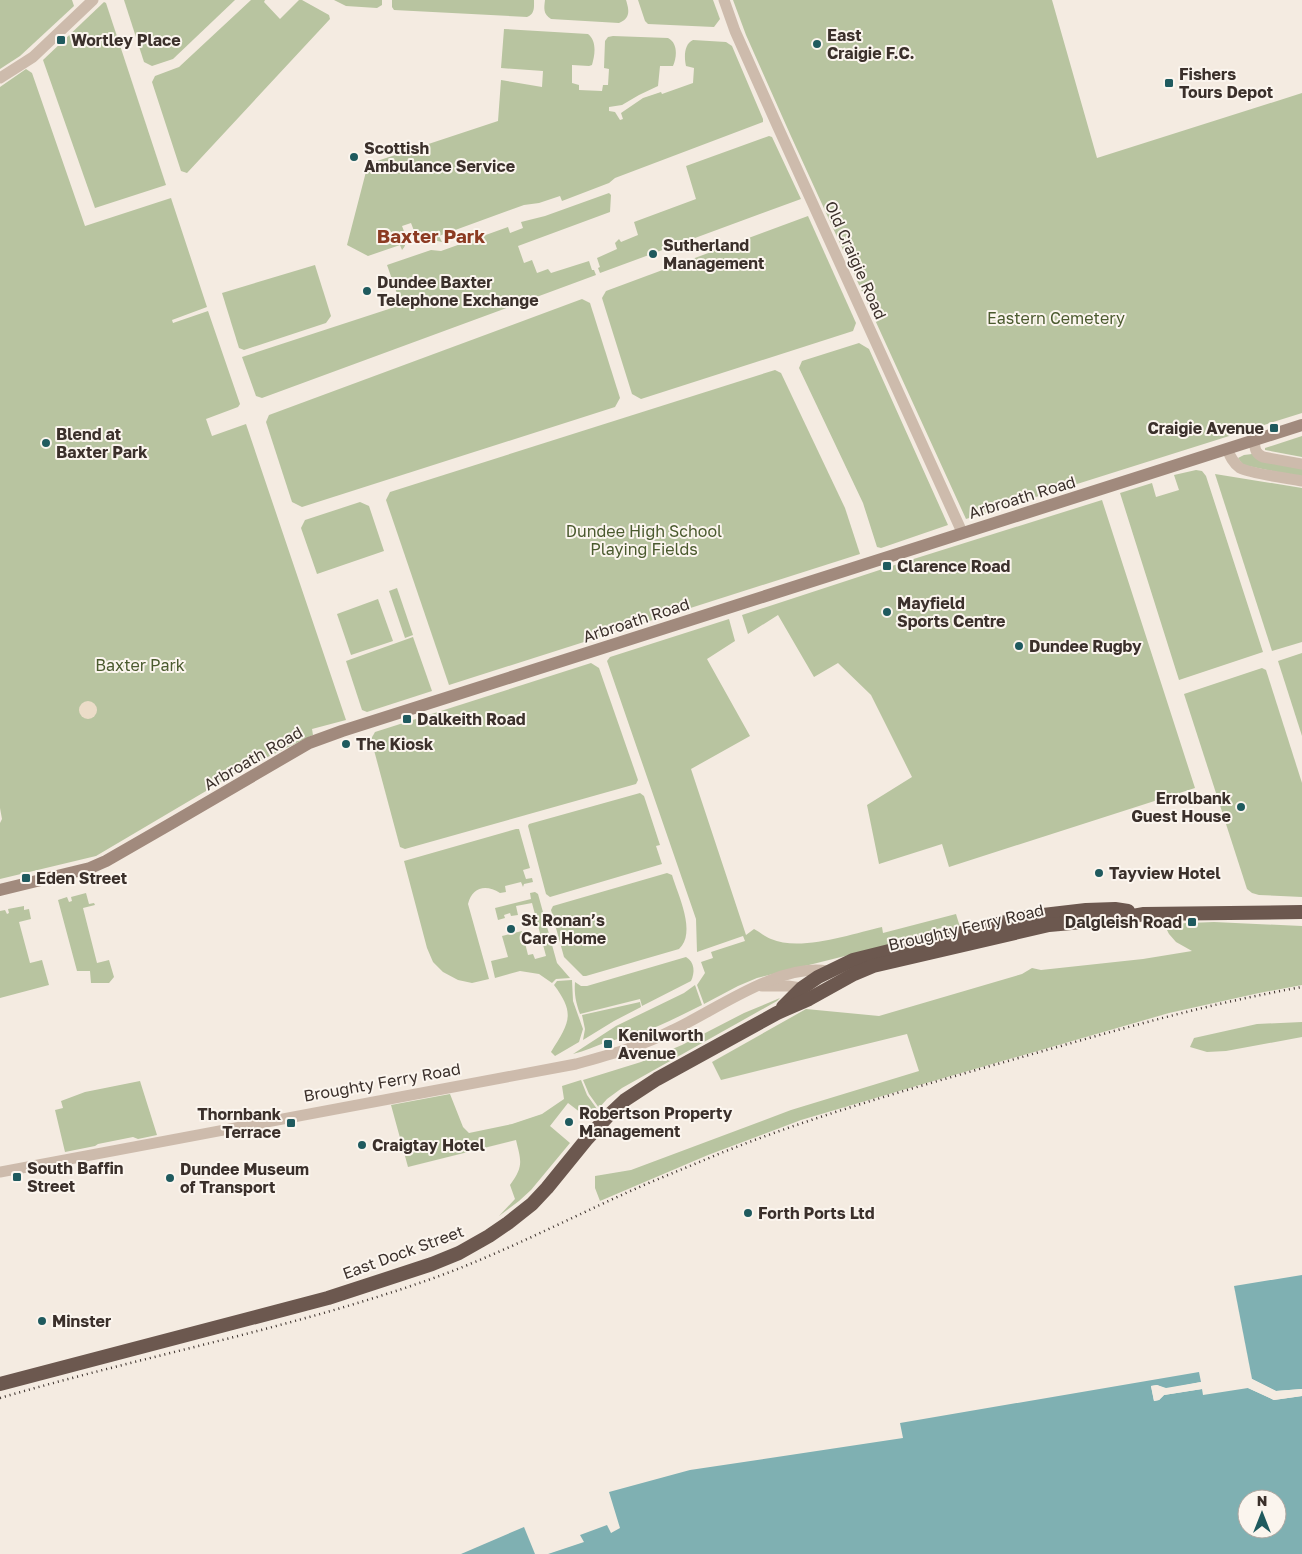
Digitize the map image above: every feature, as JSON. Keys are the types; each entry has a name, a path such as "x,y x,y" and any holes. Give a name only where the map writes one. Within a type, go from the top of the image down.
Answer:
{"highway":[{"name":"Broughty Ferry Road","path":"802,988 827,971 853,960 1026,917 1115,909 1144,914"},
{"name":"Broughty Ferry Road","path":"819,993 854,974 891,962 1049,925 1116,919 1144,914 1302,912"},
{"name":"East Dock Street","path":"777,1013 802,988"},
{"name":"East Dock Street","path":"0,1384 328,1298 432,1264 459,1253 489,1236 532,1204 624,1100 657,1079 777,1013 819,993"}],"main road":[{"name":"Arbroath Road","path":"0,890 90,868 106,861 310,743 326,737 818,580 962,532 1302,425"}],"street":[{"path":"0,78 33,57 93,0"},
{"name":"Old Craigie Road","path":"724,0 735,31 776,125 962,532"},
{"path":"1254,440 1255,450 1263,457 1302,464"},
{"path":"1227,449 1231,459 1240,468 1302,481"},
{"name":"Broughty Ferry Road","path":"0,1172 236,1126 576,1064 645,1043 673,1031 776,977 798,972 827,971"},
{"name":"Broughty Ferry Road","path":"757,986 788,986 819,993"}],"green space":[{"path":"0,0 72,0 74,6 20,56 0,69"},
{"path":"124,0 235,0 173,59 152,66 144,62"},
{"path":"251,0 265,0 264,2 280,19 299,0 302,0 329,15 330,19 187,173 181,171 152,82 155,76 179,67"},
{"path":"334,0 382,0 382,5 377,8 346,6"},
{"path":"392,0 534,0 534,5 533,12 527,17 394,10"},
{"path":"545,0 626,0 628,13 626,19 619,23 551,19 545,13"},
{"path":"638,0 713,0 720,19 714,27 648,24 645,21"},
{"name":"Eastern Cemetery","path":"733,0 1052,0 1097,158 1302,93 1302,413 966,519 790,134 746,35"},
{"path":"104,2 106,3 166,185 95,208 43,60"},
{"path":"504,29 588,34 594,44 592,65 572,65 572,83 579,85 579,90 602,91 603,85 608,85 609,69 604,68 605,41 608,37 668,38 671,40 676,50 673,66 660,66 658,86 622,105 609,107 609,111 615,112 620,120 623,119 621,113 643,98 661,92 662,94 693,83 694,68 686,66 685,59 685,51 690,42 693,40 726,42 732,46 763,122 615,178 609,183 562,201 560,196 539,203 524,205 439,236 442,242 416,236 411,223 402,226 406,241 402,250 400,245 368,256 347,245 368,164 498,121 501,80 542,87 543,71 501,68"},
{"name":"Baxter Park","path":"26,69 32,73 85,226 171,198 207,307 172,320 173,323 208,311 240,404 238,407 206,419 212,436 246,424 346,720 312,729 313,735 245,768 96,856 0,879 0,823 2,819 0,808 0,87"},
{"path":"769,136 772,137 801,199 600,273 597,258 617,249 615,243 619,239 621,242 638,235 634,222 696,199 686,166"},
{"path":"609,193 611,195 610,212 518,246 524,263 532,260 537,273 548,269 551,273 589,261 596,275 262,398 256,396 242,357 401,305 387,265 431,250 441,251 508,227 510,233 523,228 521,222 545,216"},
{"path":"808,216 856,323 853,331 641,399 632,394 602,298 606,291"},
{"path":"315,265 331,316 326,323 244,350 239,348 222,293"},
{"path":"582,299 590,303 620,398 615,407 302,507 292,502 266,422 269,415"},
{"path":"859,343 869,349 948,525 881,548 877,547 863,503 799,368 802,361"},
{"name":"Dundee High School Playing Fields","path":"775,370 781,373 845,508 860,554 449,685 386,500 390,492"},
{"path":"1302,436 1302,457 1265,450 1265,448"},
{"path":"1252,454 1302,468 1302,477 1243,465 1238,458"},
{"path":"1196,470 1202,471 1206,476 1263,652 1179,680 1120,493 1152,483 1156,497 1179,490 1174,475"},
{"path":"1215,474 1302,488 1302,642 1272,651"},
{"path":"1102,500 1195,788 949,867 942,844 879,864 867,805 912,777 871,695 838,663 814,677 778,615 748,634 742,615"},
{"path":"360,502 369,506 384,551 317,574 301,528 305,520"},
{"path":"397,588 413,635 405,638 389,591"},
{"path":"378,599 393,641 351,655 337,614"},
{"path":"729,619 735,641 707,659 750,736 691,769 746,935 754,929 769,938 783,943 811,943 882,927 883,933 956,914 960,927 950,929 948,926 938,929 937,933 757,978 704,1004 697,985 705,973 701,962 713,958 711,952 745,941 743,936 697,952 696,919 607,661 610,657"},
{"path":"413,637 432,691 367,712 362,710 346,661"},
{"path":"1302,653 1302,736 1278,661"},
{"path":"591,663 599,668 638,780 636,784 405,849 400,847 371,739 375,732"},
{"path":"1262,668 1266,670 1302,783 1302,897 1259,895 1247,889 1184,694"},
{"path":"640,793 644,796 660,845 656,846 662,864 550,897 546,894 529,824"},
{"path":"519,829 530,868 523,870 526,879 532,878 533,882 524,884 523,887 521,882 505,886 506,892 500,893 485,888 473,894 468,904 489,979 472,983 458,980 443,972 433,962 427,948 404,861"},
{"path":"667,873 672,875 682,903 686,924 684,942 679,949 586,976 583,976 564,957 551,910 553,906"},
{"path":"535,892 538,894 557,963 570,978 556,979 552,983 539,974 520,971 495,978 491,961 508,957 502,936 522,931 528,955 533,954 535,959 546,956 532,903 516,906 518,915 511,916 510,913 504,915 505,918 498,920 495,908 531,899 530,893"},
{"path":"86,893 89,904 94,903 95,905 83,908 97,963 109,960 114,977 109,983 91,983 90,971 77,971 58,900 67,897 69,902 72,901 71,897"},
{"path":"24,906 24,910 29,909 31,919 19,922 30,963 42,960 49,985 0,998 0,911 5,910 7,914 9,913 8,909"},
{"path":"1214,922 1302,926 1302,985 1169,1013 801,1120 708,1155 600,1201 595,1188 595,1176 631,1170 791,1110 919,1071 907,1034 721,1080 712,1062 806,1009 879,1016 1022,974 1032,968 1041,970 1143,959 1192,951 1176,942 1164,924"},
{"path":"686,957 691,962 693,968 691,981 642,1006 640,999 580,1014 575,982 581,986 587,986"},
{"path":"572,980 573,1001 583,1029 579,1042 555,1056 551,1052 566,1026 568,1018 565,1004 554,985 557,981"},
{"path":"695,985 702,1005 646,1031 573,1054 616,1026 684,993"},
{"path":"780,998 622,1088 607,1099 599,1108 589,1094 583,1080 641,1062 682,1045 744,1013"},
{"path":"640,1002 641,1007 583,1040 585,1029 582,1015"},
{"path":"1302,1022 1302,1037 1226,1051 1207,1052 1190,1047 1194,1038 1257,1024"},
{"path":"581,1080 587,1095 597,1109 589,1119 568,1103 550,1126 570,1143 531,1190 499,1216 515,1199 510,1185 518,1173 520,1163 516,1140 408,1167 391,1105 450,1094 463,1127 469,1133 512,1124 542,1114 564,1099 562,1086"},
{"path":"140,1081 157,1135 138,1139 133,1137 65,1152 55,1110 63,1108 61,1101 85,1092"}],"shaded area":[{"path":"84,701 92,701 97,706 95,717 84,719 79,714 79,706"}],"water":[{"path":"1302,1275 1302,1389 1276,1391 1252,1379 1234,1286"},
{"path":"1199,1372 1201,1382 1166,1389 1157,1385 1151,1386 1154,1401 1159,1400 1164,1395 1202,1389 1203,1395 1248,1388 1274,1400 1302,1396 1302,1554 548,1554 584,1542 580,1535 607,1525 611,1533 620,1528 609,1492 690,1470 903,1438 900,1423"},
{"path":"524,1527 535,1554 461,1554"}],"pier":[{"path":"1252,1379 1276,1391 1302,1389 1302,1392 1275,1394 1251,1381"},
{"path":"1201,1382 1201,1385 1166,1391 1154,1388 1156,1398 1164,1393 1201,1387 1202,1389 1164,1395 1159,1400 1154,1401 1151,1386 1157,1385 1166,1388"},
{"path":"1249,1386 1274,1398 1302,1394 1302,1396 1274,1400 1248,1388"}],"railway":[{"path":"0,1398 270,1328 378,1297 431,1279 485,1258 644,1185 721,1153 793,1126 866,1102 1158,1019 1302,987"}],"place":[{"name":"Wortley Place","path":"61,40"},
{"name":"East Craigie F.C.","path":"817,44"},
{"name":"Fishers Tours Depot","path":"1169,83"},
{"name":"Scottish Ambulance Service","path":"354,157"},
{"name":"Sutherland Management","path":"653,254"},
{"name":"Dundee Baxter Telephone Exchange","path":"367,291"},
{"name":"Craigie Avenue","path":"1274,428"},
{"name":"Blend at Baxter Park","path":"46,443"},
{"name":"Clarence Road","path":"887,566"},
{"name":"Mayfield Sports Centre","path":"887,612"},
{"name":"Dundee Rugby","path":"1019,646"},
{"name":"Dalkeith Road","path":"407,719"},
{"name":"The Kiosk","path":"346,744"},
{"name":"Errolbank Guest House","path":"1241,807"},
{"name":"Tayview Hotel","path":"1099,873"},
{"name":"Eden Street","path":"26,878"},
{"name":"Dalgleish Road","path":"1192,922"},
{"name":"St Ronan’s Care Home","path":"511,929"},
{"name":"Kenilworth Avenue","path":"608,1044"},
{"name":"Robertson Property Management","path":"569,1122"},
{"name":"Thornbank Terrace","path":"291,1123"},
{"name":"Craigtay Hotel","path":"362,1145"},
{"name":"South Baffin Street","path":"17,1177"},
{"name":"Dundee Museum of Transport","path":"170,1178"},
{"name":"Forth Ports Ltd","path":"748,1213"},
{"name":"Minster","path":"42,1321"}],"district":[{"name":"Baxter Park","path":"431,235"}]}
